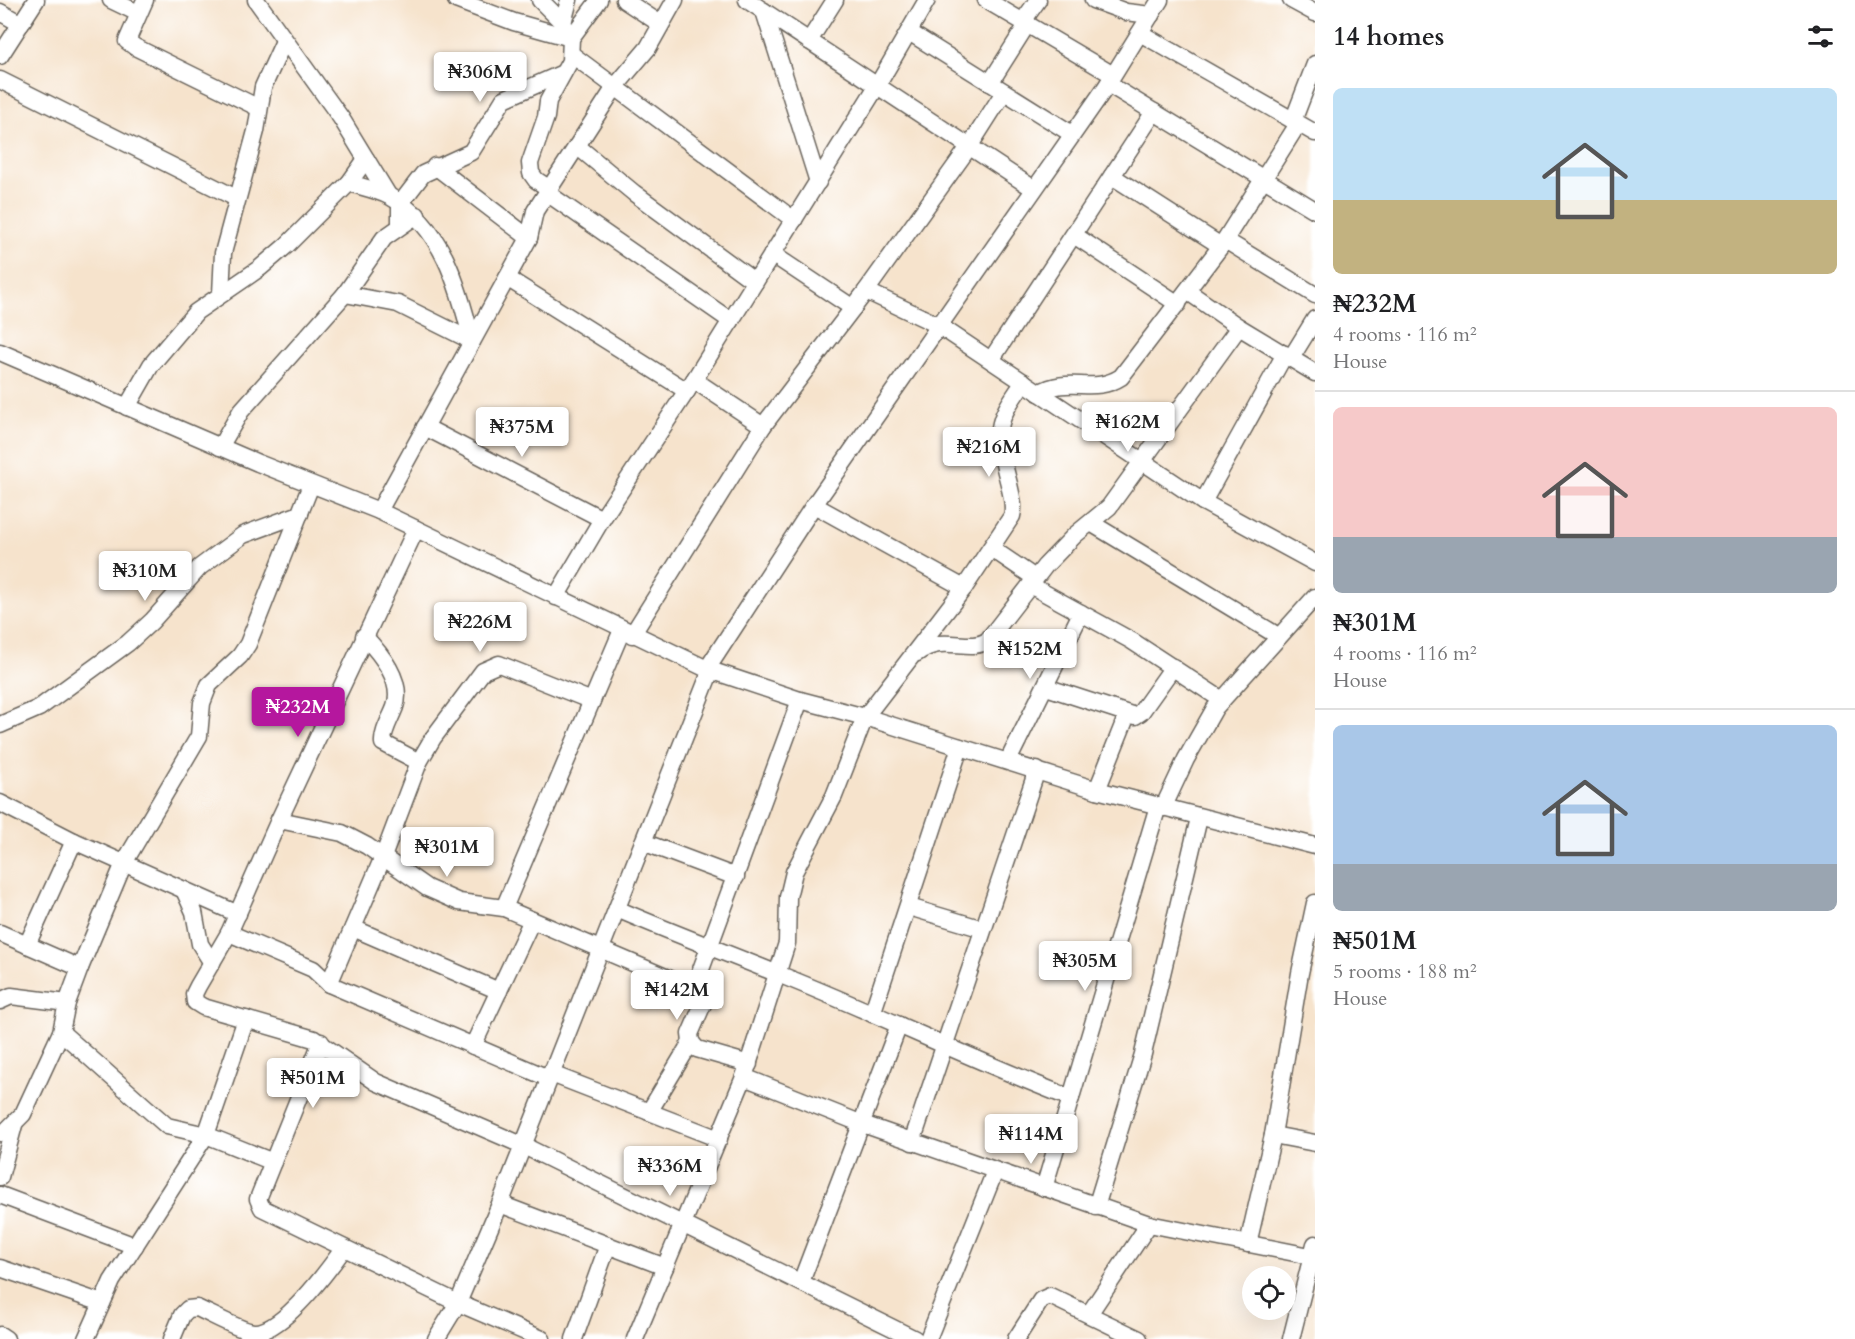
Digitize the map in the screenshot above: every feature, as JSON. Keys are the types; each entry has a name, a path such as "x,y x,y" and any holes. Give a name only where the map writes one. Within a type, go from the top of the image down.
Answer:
{"street":[{"path":"0,56 36,0"},
{"path":"111,0 142,7 127,41 135,48 259,108"},
{"path":"256,0 341,118 394,200 400,225"},
{"path":"456,0 514,22 569,38"},
{"path":"540,0 569,38 615,87 794,220"},
{"path":"568,0 570,61 548,101 530,163 531,173 548,190 731,321"},
{"path":"569,38 599,0"},
{"path":"624,0 659,23"},
{"path":"379,512 529,238 535,211 615,87 648,48 659,23 675,0"},
{"path":"809,41 835,0"},
{"path":"556,597 602,519 691,386 818,182 927,0"},
{"path":"986,0 1026,22 1111,79 1154,112 1315,210"},
{"path":"990,83 1038,0"},
{"path":"436,1339 458,1303 500,1204 548,1076 644,842 709,670 814,505 1111,79 1160,0"},
{"path":"1291,0 1315,13"},
{"path":"1097,1 1126,12 1151,15"},
{"path":"754,3 1034,189"},
{"path":"754,3 818,182"},
{"path":"0,12 21,24"},
{"path":"909,32 1072,135"},
{"path":"1140,33 1315,133"},
{"path":"221,294 223,253 236,198 256,131 259,108 270,68 284,41"},
{"path":"1039,393 1052,385 1067,383 1101,387 1121,377 1223,243 1264,180 1296,122 1315,64"},
{"path":"394,200 429,170 471,152 504,99 563,73"},
{"path":"0,80 236,198"},
{"path":"504,908 592,701 627,632 763,426 866,291 969,147 1004,92"},
{"path":"991,360 1154,112"},
{"path":"577,146 634,193 755,282"},
{"path":"127,407 151,365 174,335 196,312 260,268 287,245 349,183 366,159"},
{"path":"417,215 417,191 429,170"},
{"path":"429,170 529,238"},
{"path":"1112,176 1315,295"},
{"path":"349,183 394,200 417,215 431,233 460,292 472,341"},
{"path":"220,447 241,411 345,294 384,238 417,215"},
{"path":"1074,235 1239,327 1315,373"},
{"path":"772,254 853,308"},
{"path":"507,278 763,426"},
{"path":"866,291 938,325 1203,502 1315,563"},
{"path":"345,294 398,304 472,341"},
{"path":"1203,502 1288,356 1315,319"},
{"path":"912,657 932,643 980,645 987,641 1033,582 1075,535 1109,507 1239,327"},
{"path":"0,352 220,447 379,512 709,670 1097,790 1315,846"},
{"path":"635,1339 747,1071 787,944 789,897 794,872 834,796 865,717 964,588 1008,525 1014,510 998,437 1000,418 1023,382"},
{"path":"425,426 602,519"},
{"path":"0,1177 7,1129 23,1114 61,1032 67,1004 80,968 124,863 199,736 202,704 209,685 240,656 248,644 312,484"},
{"path":"814,505 964,588"},
{"path":"0,725 39,708 128,643 152,621 200,567 243,535 300,514"},
{"path":"1091,523 1278,636"},
{"path":"416,529 364,636 229,933 194,994 195,1002 203,1007 321,1042 376,1082 522,1145 915,1339"},
{"path":"991,548 1033,582 1173,667 1222,700"},
{"path":"1044,1188 1160,807 1222,700 1315,597"},
{"path":"1008,761 1082,613"},
{"path":"364,636 382,656 396,692 396,703 383,743 419,762"},
{"path":"329,984 383,857 419,762 462,699 491,666 499,664 592,701"},
{"path":"1046,687 1127,715 1136,716 1173,667"},
{"path":"800,700 696,983 696,990 703,1004 690,1034 691,1042 697,1049 860,1122 1149,1224 1248,1244 1314,1252 1291,1339"},
{"path":"1097,790 1127,715"},
{"path":"872,1014 960,747"},
{"path":"912,1142 1037,770"},
{"path":"2,808 238,914"},
{"path":"1096,1206 1143,1054 1199,818"},
{"path":"279,820 342,833 383,857 410,878 459,902 504,908 600,951 696,990"},
{"path":"27,945 74,841"},
{"path":"644,842 736,877"},
{"path":"184,890 194,912 200,944 212,963"},
{"path":"1248,1244 1307,974 1315,903"},
{"path":"909,907 983,929"},
{"path":"617,909 709,949 778,974 899,1025 987,1066 1071,1098"},
{"path":"473,1046 532,920"},
{"path":"353,928 499,991"},
{"path":"0,933 80,968"},
{"path":"229,933 313,969 329,984 473,1046 719,1139"},
{"path":"0,1001 11,996 67,1004"},
{"path":"86,1339 112,1281 206,1135 246,1019"},
{"path":"801,1282 860,1122 899,1025"},
{"path":"61,1032 167,1126 206,1135 273,1162"},
{"path":"321,1042 258,1199 262,1208 458,1303 542,1339"},
{"path":"649,1112 691,1042"},
{"path":"1273,1135 1315,1143"},
{"path":"928,1339 995,1171"},
{"path":"0,1195 135,1246"},
{"path":"500,1204 665,1267"},
{"path":"1089,1314 1149,1224"},
{"path":"574,1339 608,1245"},
{"path":"172,1339 182,1315 188,1309 197,1308 253,1332 263,1330 292,1310 316,1287 344,1248"},
{"path":"0,1268 102,1303"},
{"path":"1016,1339 1046,1296 1139,1339"},
{"path":"0,1335 6,1339"}]}
